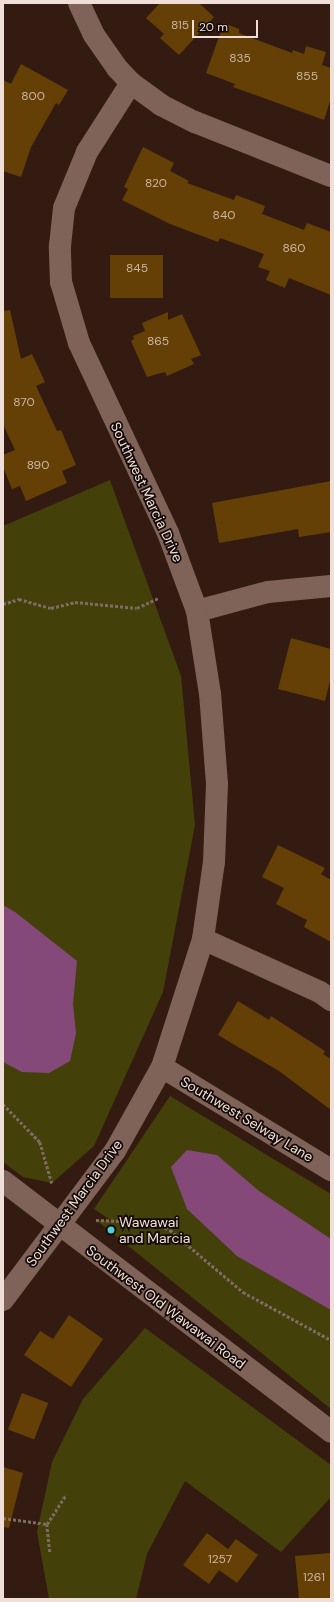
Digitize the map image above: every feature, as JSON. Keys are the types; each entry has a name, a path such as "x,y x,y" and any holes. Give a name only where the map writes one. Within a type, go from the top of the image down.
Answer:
{"street":[{"path":"79,3 94,35 131,83 161,105 195,122 331,176"},
{"name":"Southwest Marcia Drive","path":"3,1300 115,1151 162,1067 203,939 214,862 217,784 210,694 196,611 168,533 79,343 61,282 60,246 64,208 87,152 131,83"},
{"path":"196,611 268,592 331,586"},
{"path":"203,939 320,992 331,1000"},
{"name":"Southwest Selway Lane","path":"162,1067 331,1170"},
{"name":"Southwest Old Wawawai Road","path":"3,1181 58,1225 331,1432"}],"path":[{"path":"3,604 19,599 51,608 75,602 137,608 158,598"},
{"path":"3,1104 40,1142 52,1183"},
{"path":"96,1220 151,1222 170,1230 243,1292 331,1340"},
{"path":"50,1552 47,1524 66,1495"},
{"path":"3,1518 47,1524"}],"shaded area":[{"path":"110,480 181,676 195,825 163,992 94,1146 52,1183 23,1177 3,1162 3,526"},
{"path":"3,905 15,912 77,961 73,1004 76,1033 70,1061 49,1073 22,1072 3,1062"},
{"path":"170,1096 331,1194 331,1409 96,1220 112,1221 94,1209"},
{"path":"187,1150 217,1155 259,1191 331,1239 331,1310 237,1256 187,1209 171,1167"},
{"path":"145,1328 331,1465 331,1497 281,1552 185,1481 147,1554 136,1599 49,1599 37,1532 52,1462 83,1399"}],"building":[{"path":"160,3 199,3 214,17 179,55 160,38 164,34 146,18"},
{"path":"224,23 239,29 239,33 292,53 293,50 304,54 306,46 326,52 322,65 331,68 331,98 324,120 233,87 235,84 206,73"},
{"path":"21,64 68,90 59,105 56,103 31,147 21,177 3,171 3,80 11,84"},
{"path":"143,147 174,163 170,171 189,181 187,183 234,200 236,195 265,206 262,214 304,230 307,223 331,232 331,295 289,278 285,288 266,280 270,271 258,267 264,254 220,238 218,242 170,224 122,200 128,189 124,187"},
{"path":"110,255 163,255 163,298 110,298"},
{"path":"10,310 21,359 32,354 45,382 36,386 57,431 61,430 76,465 62,471 67,483 26,501 20,486 12,489 3,467 3,455 15,450 3,424 3,311"},
{"path":"168,312 168,320 182,314 201,355 191,359 194,364 167,376 165,372 147,377 131,341 134,339 133,336 145,331 142,323"},
{"path":"331,481 331,532 299,537 298,529 219,543 212,503"},
{"path":"291,638 331,649 331,677 325,701 278,689"},
{"path":"278,845 325,868 321,874 331,880 331,942 304,927 307,920 276,904 284,888 262,877"},
{"path":"238,1001 269,1020 271,1016 325,1051 323,1054 331,1059 331,1110 279,1071 218,1035"},
{"path":"69,1315 103,1339 71,1387 24,1355 40,1331 53,1339"},
{"path":"22,1393 48,1403 34,1439 8,1429"},
{"path":"3,1467 23,1473 9,1528 3,1527"},
{"path":"207,1533 228,1549 236,1539 258,1555 237,1583 219,1570 209,1584 183,1565"},
{"path":"331,1553 331,1599 299,1599 295,1556"}],"place":[{"name":"Wawawai and Marcia","path":"111,1230"}]}
